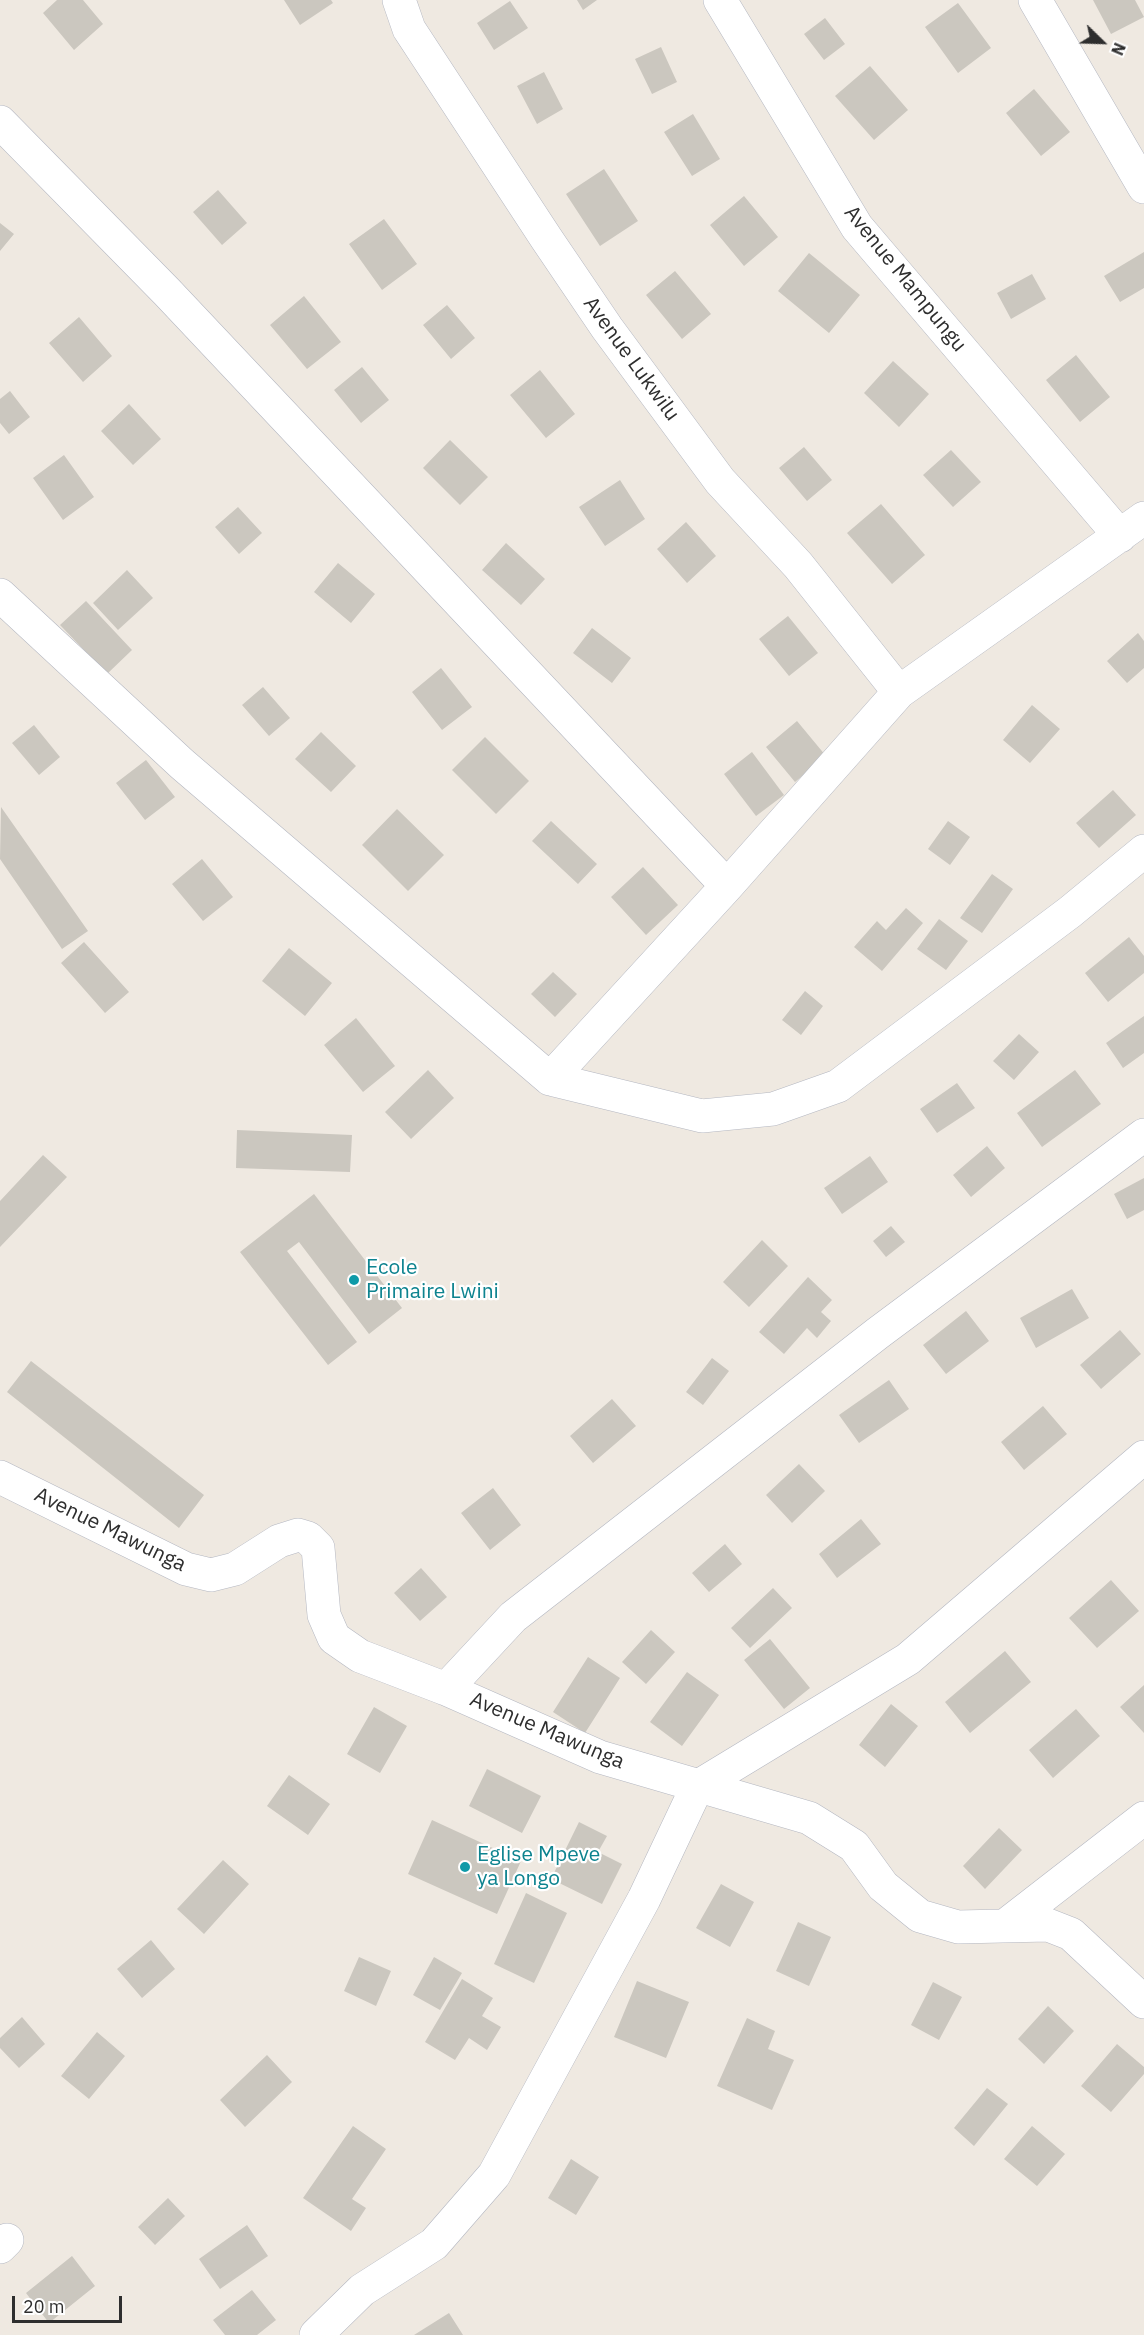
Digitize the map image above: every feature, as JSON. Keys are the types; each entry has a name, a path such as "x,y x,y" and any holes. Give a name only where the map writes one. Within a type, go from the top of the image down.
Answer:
{"street":[{"name":"Avenue Lukwilu","path":"399,0 409,29 607,328 720,482 798,565 899,692"},
{"name":"Avenue Mampungu","path":"720,0 857,227 1132,527"},
{"path":"1035,0 1144,187"},
{"path":"0,122 167,292 727,886"},
{"path":"549,1079 727,886 899,692 1132,527"},
{"path":"0,595 182,764 549,1079 702,1116 773,1109 838,1086 1070,912 1144,851"},
{"path":"446,1689 513,1617 878,1333 1144,1135"},
{"path":"316,2335 362,2290 434,2244 494,2175 644,1899 697,1787 908,1659 1144,1457"},
{"name":"Avenue Mawunga","path":"0,1477 186,1569 211,1575 235,1569 279,1541 298,1535 308,1538 318,1548 324,1615 334,1638 360,1656 446,1689 600,1757 809,1818 854,1846 883,1886 920,1916 958,1927 1048,1925 1071,1934 1144,2002"},
{"path":"1006,1925 1144,1818"}],"building":[{"path":"57,0 83,0 103,24 74,50 43,13"},
{"path":"284,0 331,0 333,3 300,25"},
{"path":"577,0 597,0 583,10"},
{"path":"1093,0 1135,0 1144,17 1111,34"},
{"path":"510,1 528,28 494,50 477,23"},
{"path":"958,3 991,48 958,73 925,27"},
{"path":"825,18 845,44 824,60 804,34"},
{"path":"661,47 677,82 652,94 635,59"},
{"path":"870,66 908,110 874,140 835,96"},
{"path":"544,72 563,109 537,124 517,86"},
{"path":"1034,89 1070,132 1041,156 1006,113"},
{"path":"693,114 720,159 692,176 664,132"},
{"path":"604,169 638,221 600,246 566,194"},
{"path":"218,190 247,223 222,245 193,212"},
{"path":"744,196 778,237 744,266 710,225"},
{"path":"384,219 417,264 382,290 349,244"},
{"path":"0,223 14,234 0,251"},
{"path":"1144,252 1144,288 1120,302 1104,276"},
{"path":"809,253 860,295 829,333 778,291"},
{"path":"675,271 711,314 682,339 646,295"},
{"path":"1032,274 1046,299 1011,319 997,293"},
{"path":"304,296 341,342 307,369 270,325"},
{"path":"447,305 475,338 451,359 423,325"},
{"path":"79,317 112,356 83,382 49,343"},
{"path":"1076,355 1110,397 1080,422 1046,380"},
{"path":"893,361 929,394 899,427 864,393"},
{"path":"362,367 389,400 361,423 334,390"},
{"path":"540,370 575,414 546,438 510,395"},
{"path":"10,391 30,417 9,434 0,423 0,399"},
{"path":"129,404 161,439 133,465 101,431"},
{"path":"450,440 488,477 460,505 423,468"},
{"path":"804,447 832,480 807,501 779,468"},
{"path":"951,450 981,482 953,507 923,475"},
{"path":"64,455 94,497 63,520 33,478"},
{"path":"620,480 645,519 605,546 579,507"},
{"path":"881,504 925,555 892,584 847,533"},
{"path":"238,507 262,533 239,554 215,527"},
{"path":"686,522 716,556 687,583 657,549"},
{"path":"506,543 545,579 521,605 482,570"},
{"path":"338,563 375,594 351,623 314,592"},
{"path":"127,570 153,598 118,630 93,603"},
{"path":"86,601 132,650 107,674 60,625"},
{"path":"788,616 818,653 789,676 759,639"},
{"path":"592,628 631,658 612,683 573,653"},
{"path":"1138,633 1144,641 1144,668 1127,683 1107,661"},
{"path":"441,668 472,707 442,730 412,692"},
{"path":"263,687 290,718 269,736 242,705"},
{"path":"1032,705 1060,729 1030,763 1003,740"},
{"path":"797,721 826,756 795,782 766,747"},
{"path":"34,725 60,757 39,775 12,743"},
{"path":"321,732 356,766 331,792 295,759"},
{"path":"485,737 529,781 496,814 452,770"},
{"path":"752,752 784,795 756,816 724,774"},
{"path":"146,760 175,797 145,820 116,783"},
{"path":"1113,790 1136,815 1099,848 1076,823"},
{"path":"1,807 88,931 62,949 0,859"},
{"path":"397,809 444,855 408,891 362,845"},
{"path":"551,821 597,864 578,884 532,841"},
{"path":"948,821 970,837 950,865 928,849"},
{"path":"202,859 233,897 203,921 172,884"},
{"path":"643,867 678,905 646,935 611,897"},
{"path":"992,874 1013,889 982,933 960,918"},
{"path":"906,908 923,923 882,971 854,947 877,921 886,930"},
{"path":"939,919 968,941 946,970 917,949"},
{"path":"1129,937 1144,956 1144,973 1108,1002 1085,973"},
{"path":"84,942 129,992 105,1013 61,963"},
{"path":"289,948 332,983 305,1016 262,981"},
{"path":"553,972 577,994 555,1017 531,994"},
{"path":"805,991 823,1006 801,1035 782,1020"},
{"path":"1144,1016 1144,1053 1123,1068 1106,1043"},
{"path":"356,1018 395,1066 363,1092 324,1045"},
{"path":"1019,1034 1039,1052 1014,1080 993,1061"},
{"path":"428,1070 454,1098 411,1139 385,1112"},
{"path":"1075,1070 1101,1104 1042,1147 1017,1113"},
{"path":"957,1083 975,1108 937,1133 920,1109"},
{"path":"237,1130 352,1135 350,1172 236,1168"},
{"path":"987,1146 1005,1168 971,1197 953,1175"},
{"path":"43,1155 67,1177 0,1247 0,1201"},
{"path":"870,1156 888,1182 842,1214 824,1188"},
{"path":"1144,1178 1144,1210 1127,1219 1114,1194"},
{"name":"Ecole Primaire Lwini","path":"314,1194 402,1308 369,1334 299,1242 287,1251 357,1342 328,1365 240,1252"},
{"path":"891,1226 905,1242 886,1257 873,1241"},
{"path":"762,1240 788,1266 749,1307 723,1282"},
{"path":"808,1277 832,1300 821,1312 831,1321 817,1338 807,1328 784,1354 759,1332"},
{"path":"1072,1289 1089,1318 1036,1348 1020,1318"},
{"path":"966,1311 989,1341 946,1374 923,1345"},
{"path":"1120,1330 1141,1354 1101,1389 1080,1365"},
{"path":"712,1358 729,1371 703,1405 686,1392"},
{"path":"31,1361 204,1495 179,1528 7,1392"},
{"path":"889,1380 909,1409 859,1443 839,1415"},
{"path":"612,1399 636,1426 593,1463 570,1436"},
{"path":"1043,1406 1067,1434 1024,1470 1001,1442"},
{"path":"799,1464 825,1491 792,1523 766,1495"},
{"path":"493,1488 521,1525 490,1550 461,1513"},
{"path":"861,1519 881,1544 837,1578 819,1554"},
{"path":"725,1544 742,1564 709,1592 692,1573"},
{"path":"421,1568 447,1597 420,1621 394,1593"},
{"path":"1111,1580 1139,1611 1097,1648 1069,1618"},
{"path":"773,1588 792,1608 750,1648 731,1628"},
{"path":"651,1630 675,1652 646,1684 622,1662"},
{"path":"770,1639 810,1688 784,1709 744,1660"},
{"path":"1005,1651 1031,1682 970,1733 945,1702"},
{"path":"588,1657 620,1678 585,1733 553,1712"},
{"path":"687,1672 719,1695 682,1746 650,1722"},
{"path":"1144,1685 1144,1733 1120,1707"},
{"path":"891,1704 918,1726 885,1767 859,1745"},
{"path":"374,1707 407,1726 380,1773 347,1754"},
{"path":"1076,1709 1100,1736 1053,1778 1029,1750"},
{"path":"487,1769 541,1796 522,1833 469,1806"},
{"path":"289,1775 330,1804 308,1835 267,1806"},
{"name":"Eglise Mpeve ya Longo","path":"432,1820 521,1861 497,1914 408,1874"},
{"path":"579,1822 607,1836 598,1852 622,1864 602,1904 551,1879"},
{"path":"999,1828 1022,1850 985,1889 963,1866"},
{"path":"223,1860 249,1884 204,1934 177,1909"},
{"path":"721,1884 754,1902 730,1947 696,1928"},
{"path":"526,1893 567,1913 534,1983 494,1964"},
{"path":"798,1922 831,1937 809,1986 776,1971"},
{"path":"151,1940 175,1969 142,1998 117,1969"},
{"path":"359,1957 391,1971 376,2006 344,1991"},
{"path":"434,1957 462,1973 440,2010 413,1995"},
{"path":"462,1979 493,1998 482,2016 501,2027 487,2050 469,2038 455,2060 425,2042"},
{"path":"637,1981 689,2002 666,2058 614,2037"},
{"path":"933,1982 962,1997 939,2040 911,2025"},
{"path":"1048,2006 1074,2031 1044,2064 1018,2039"},
{"path":"22,2017 45,2044 19,2068 0,2048 0,2038"},
{"path":"747,2018 775,2031 768,2049 794,2060 772,2110 717,2086"},
{"path":"97,2032 125,2056 89,2099 61,2076"},
{"path":"1117,2044 1144,2067 1144,2074 1111,2112 1081,2086"},
{"path":"267,2055 292,2082 245,2127 220,2100"},
{"path":"987,2088 1008,2104 974,2146 954,2128"},
{"path":"353,2126 386,2149 352,2199 366,2208 351,2231 303,2198"},
{"path":"1032,2126 1065,2154 1037,2186 1004,2159"},
{"path":"571,2159 599,2177 576,2215 548,2198"},
{"path":"168,2198 185,2216 155,2245 138,2227"},
{"path":"247,2225 268,2256 220,2289 199,2259"},
{"path":"72,2256 95,2286 49,2323 26,2293"},
{"path":"252,2290 276,2320 257,2335 225,2335 213,2320"},
{"path":"449,2313 463,2335 414,2335"}],"place":[{"name":"Ecole Primaire Lwini","path":"354,1280"},
{"name":"Eglise Mpeve ya Longo","path":"465,1867"}]}
